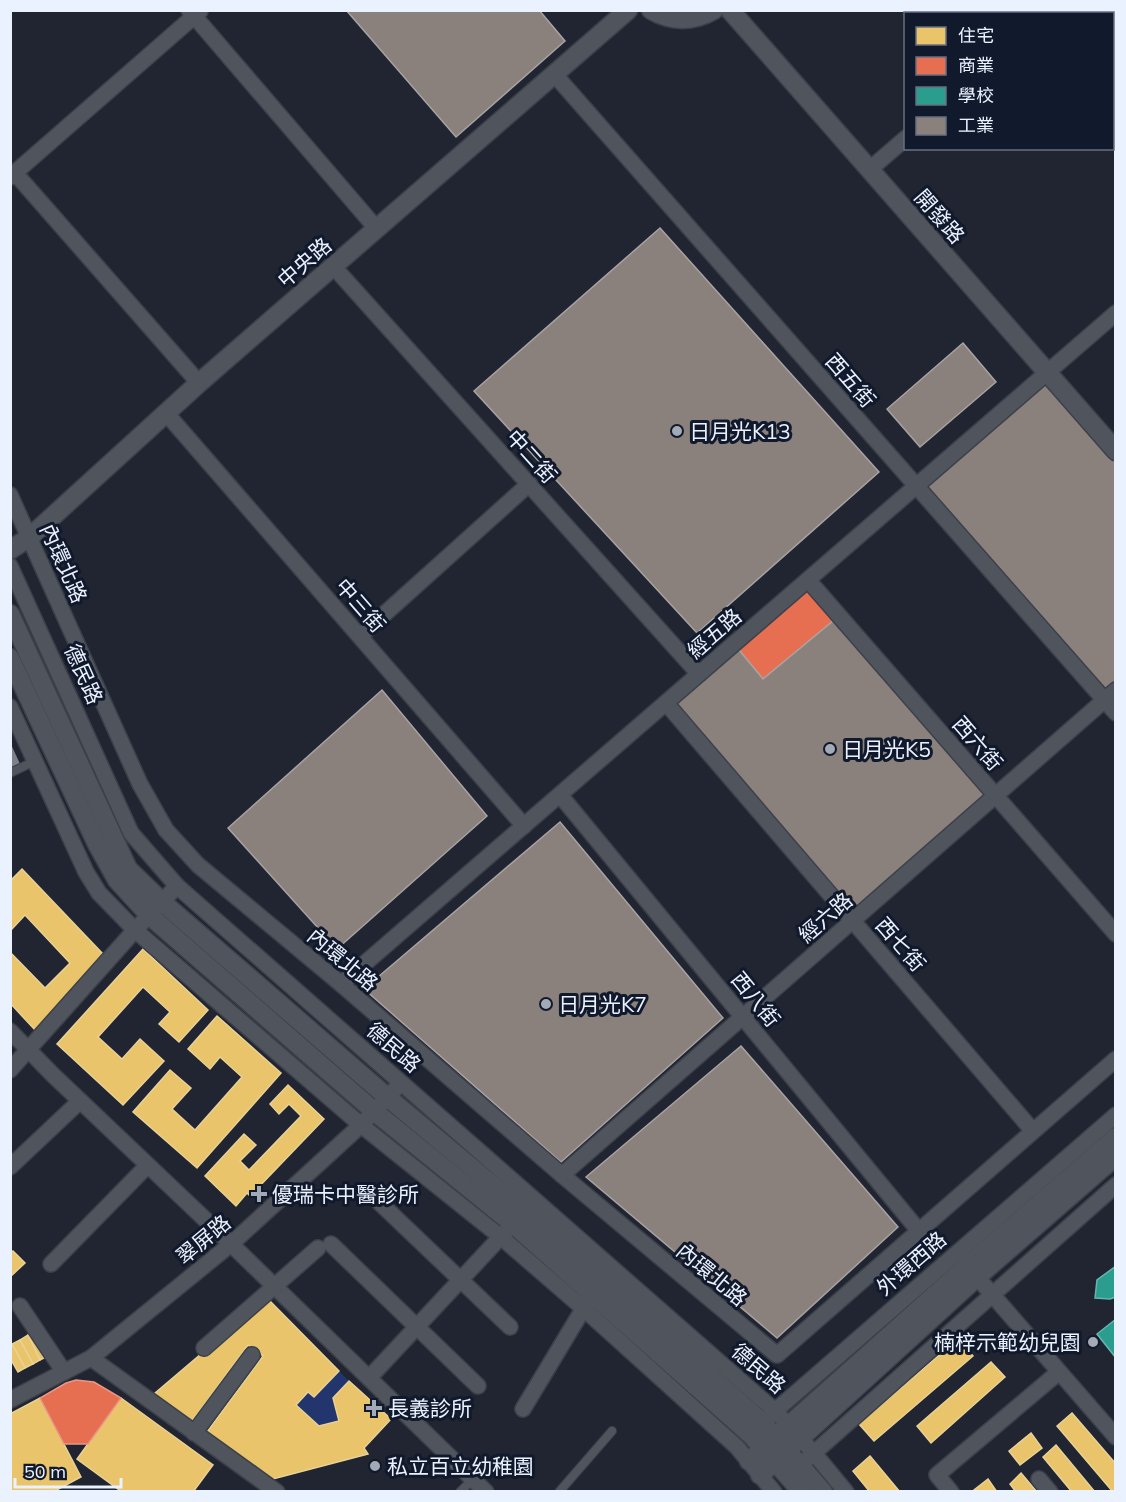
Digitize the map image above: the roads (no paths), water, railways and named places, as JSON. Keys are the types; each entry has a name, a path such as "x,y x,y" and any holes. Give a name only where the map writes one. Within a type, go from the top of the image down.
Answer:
{"street":[{"name":"中央路","path":"10,550 30,537 199,383 628,10"},
{"path":"651,10 670,19 686,20 703,16 714,10"},
{"name":"開發路","path":"730,10 1116,451"},
{"path":"199,383 13,175 194,12 376,228"},
{"name":"西五街","path":"555,75 916,486 1110,695 1116,713"},
{"path":"869,170 904,140"},
{"name":"中二街","path":"333,266 699,674"},
{"name":"經五路","path":"341,984 1116,313"},
{"name":"中三街","path":"165,413 524,826"},
{"path":"360,636 529,484"},
{"name":"內環北路","path":"10,495 140,784 166,830 198,865 777,1356 920,1231"},
{"name":"德民路","path":"10,566 131,833 177,886 401,1083 518,1218"},
{"name":"西六街","path":"808,580 1116,934"},
{"name":"德民路","path":"10,614 128,869 162,902 387,1097 768,1442 846,1491"},
{"name":"德民路","path":"10,658 97,843 117,880 150,915 374,1111 518,1218 768,1442 801,1464 823,1491"},
{"name":"經六路","path":"562,1175 1110,695"},
{"name":"西七街","path":"666,703 1033,1131"},
{"name":"德民路","path":"10,707 86,872 99,893 135,930 361,1125 518,1218"},
{"name":"西八街","path":"560,795 920,1231"},
{"path":"10,1070 177,886"},
{"path":"10,1031 147,1166 231,1244 486,1491"},
{"path":"920,1231 1116,1059"},
{"name":"翠屏路","path":"10,1400 91,1358 231,1244 361,1125 401,1083"},
{"path":"10,1167 80,1101"},
{"name":"外環西路","path":"967,1265 1116,1114"},
{"name":"外環西路","path":"768,1442 967,1265 1116,1137"},
{"name":"外環西路","path":"967,1265 1116,1156"},
{"path":"51,1264 147,1166"},
{"path":"774,1491 991,1293 1116,1185"},
{"path":"380,1203 510,1327"},
{"path":"369,1378 518,1218"},
{"path":"204,1348 274,1286 325,1246 417,1327 478,1386"},
{"path":"967,1265 1116,1437"},
{"path":"523,1409 598,1288"},
{"path":"20,1306 64,1372"},
{"path":"194,1433 252,1355"},
{"path":"91,1358 276,1491"},
{"path":"951,1491 937,1475 1059,1372"},
{"name":"德民路","path":"768,1442 774,1491"},
{"name":"德民路","path":"801,1464 802,1491"},
{"path":"1039,1479 1050,1491"}],"lane":[{"path":"10,773 35,761"},
{"path":"559,1491 612,1431"},
{"path":"460,1491 472,1479"}],"place":[{"name":"日月光K13","path":"677,431"},
{"name":"日月光K5","path":"830,749"},
{"name":"日月光K7","path":"546,1004"},
{"name":"優瑞卡中醫診所","path":"259,1194"},
{"name":"楠梓示範幼兒園","path":"1093,1342"},
{"name":"長義診所","path":"374,1408"},
{"name":"私立百立幼稚園","path":"375,1466"}]}
